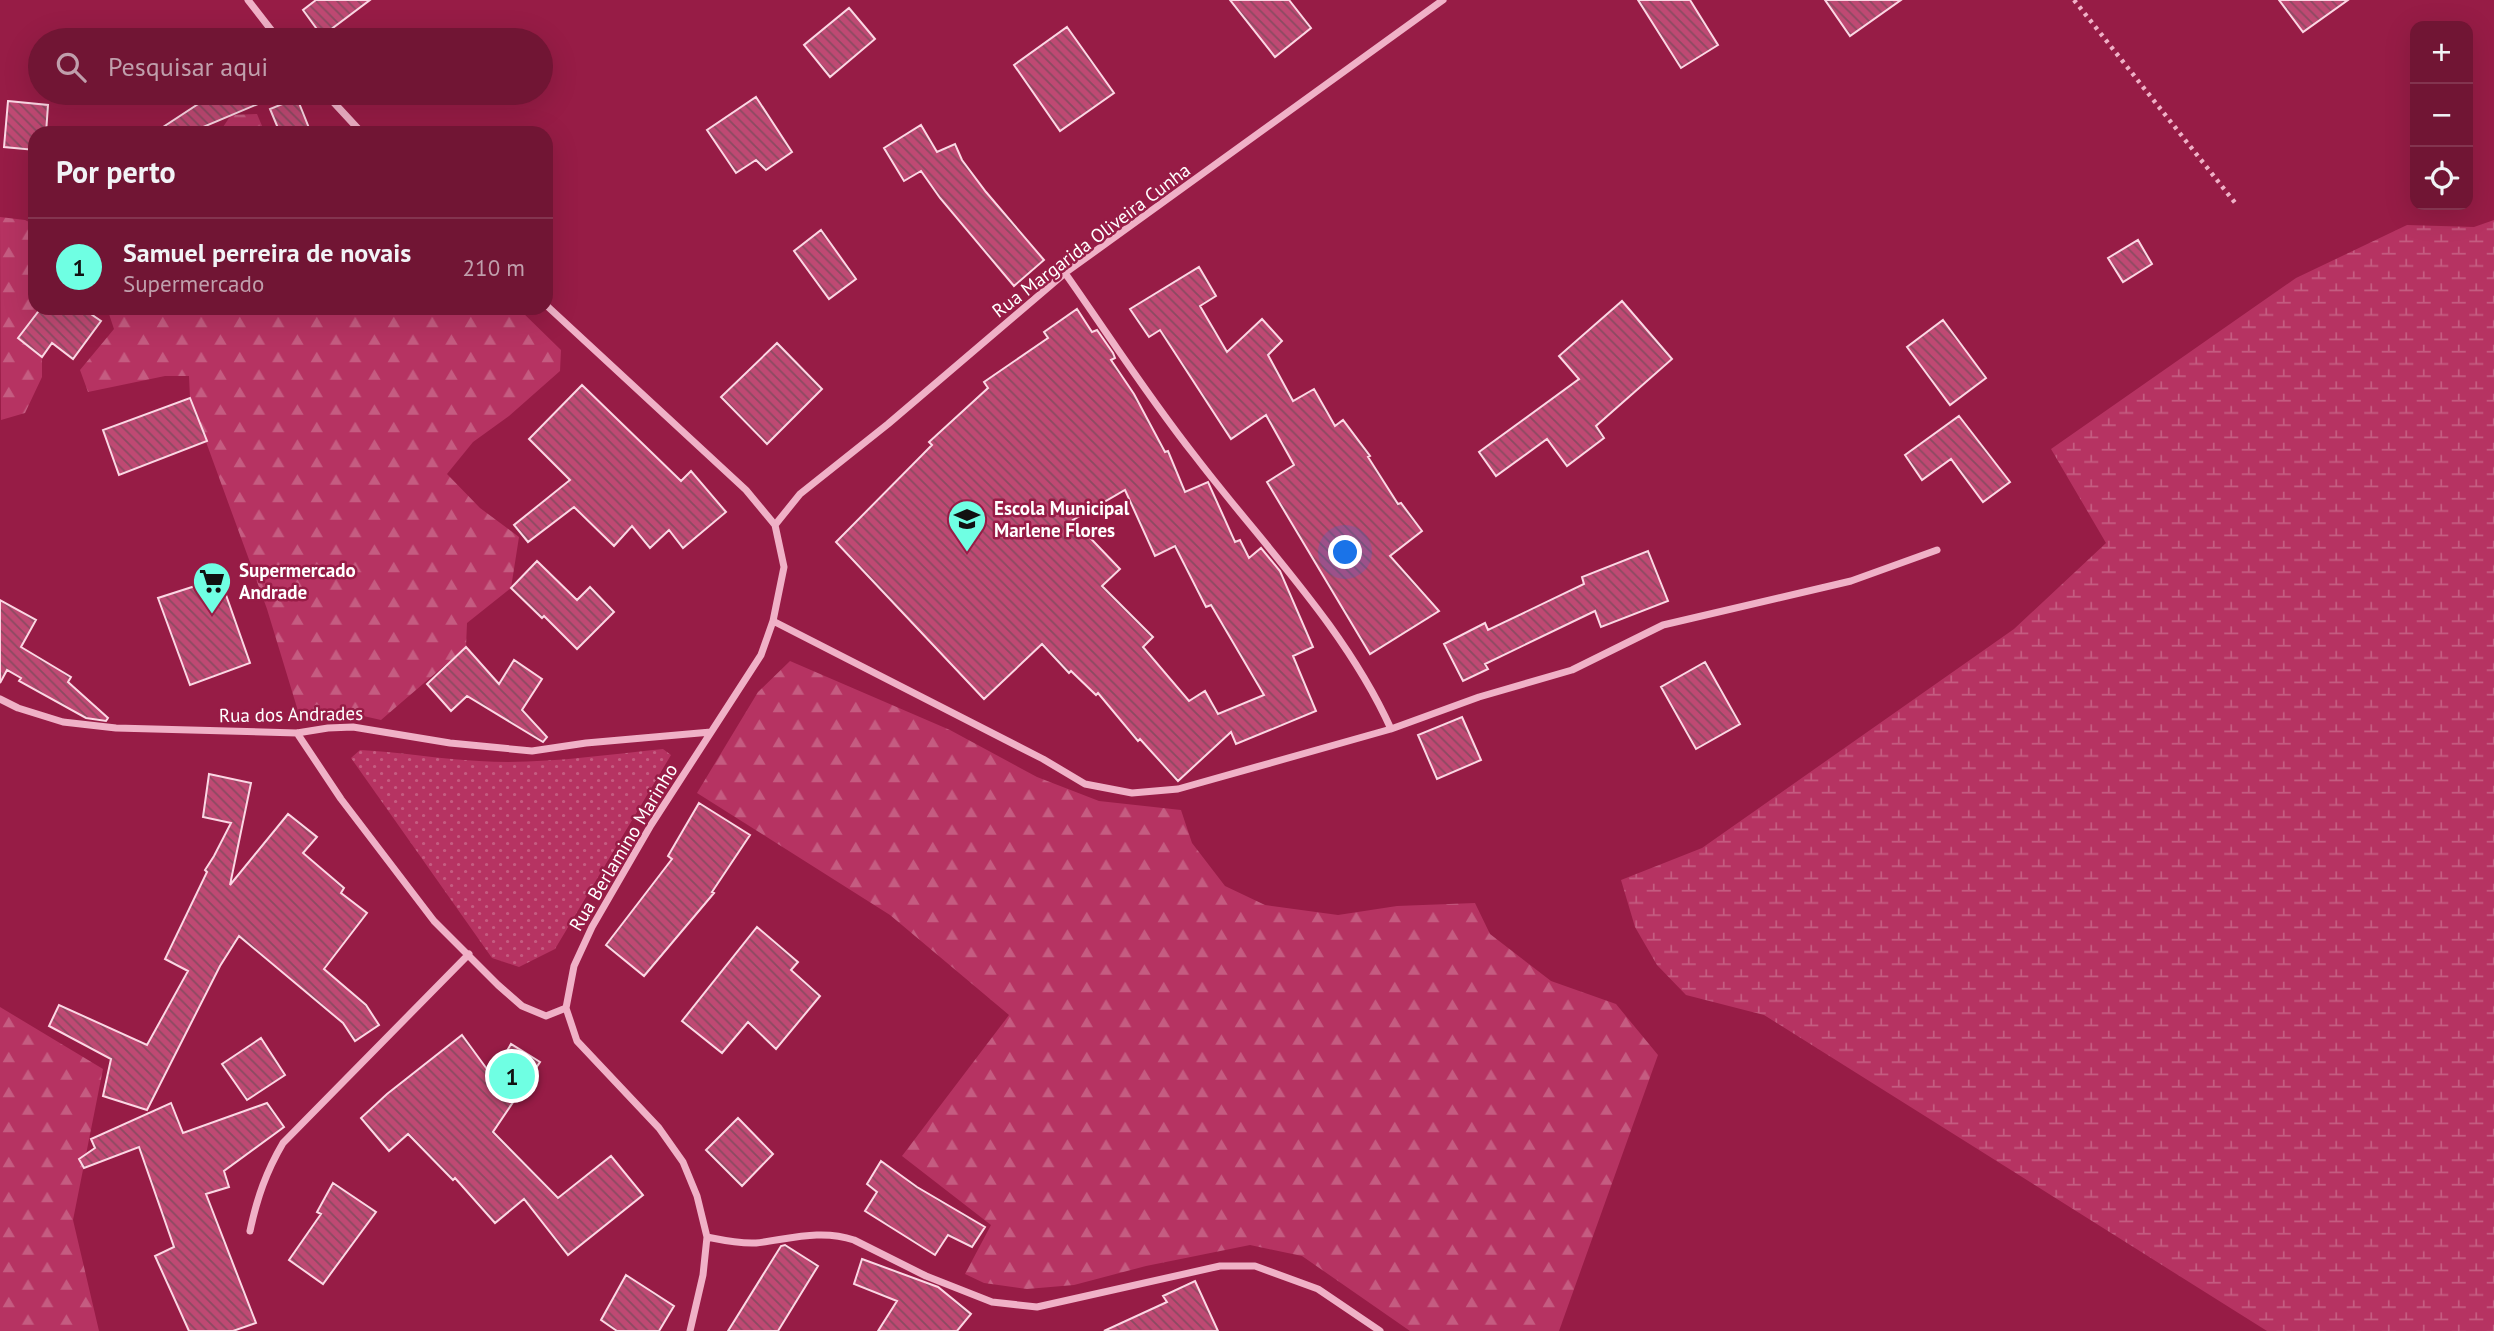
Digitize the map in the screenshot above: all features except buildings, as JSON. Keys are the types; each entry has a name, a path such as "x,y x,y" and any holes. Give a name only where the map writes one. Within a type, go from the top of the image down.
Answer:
{"street":[{"path":"248,0 270,28"},
{"name":"Rua Margarida Oliveira Cunha","path":"775,525 800,494 888,424 1065,273 1443,0"},
{"path":"336,105 356,126"},
{"path":"1065,273 1193,454 1321,615 1376,697 1391,729"},
{"name":"Rua Berlamino Marinho","path":"553,311 746,490 775,525 783,567 773,621 761,655 651,825 592,926 574,966 566,1008 577,1041 659,1128 683,1163 697,1196 707,1237 703,1275 690,1331"},
{"path":"773,621 1043,759 1084,784 1132,793 1178,789 1391,729 1479,696 1572,670 1663,625 1851,581 1937,550"},
{"name":"Rua dos Andrades","path":"0,699 18,708 63,722 117,729 297,733 353,727 450,743 532,751 586,743 711,732"},
{"path":"297,733 341,799 434,921 522,1006 546,1016 566,1008"},
{"path":"250,1231 257,1198 267,1170 282,1143 469,954"},
{"path":"707,1237 753,1243 810,1235 838,1235 992,1302 1037,1307 1220,1266 1255,1266 1318,1289 1380,1331"}],"path":[{"path":"2074,0 2236,204"}],"green space":[{"path":"257,114 262,126 224,126 231,115"},
{"path":"0,217 28,222 28,315 36,315 18,338 42,357 42,377 25,413 1,420"},
{"path":"2494,220 2494,1331 2267,1331 1764,1015 1686,995 1657,965 1635,927 1621,880 1702,848 2014,629 2106,543 2051,449 2296,278 2407,225 2474,227"},
{"path":"109,315 525,315 561,350 560,371 509,416 473,442 447,474 480,508 519,537 511,588 467,623 466,647 381,720 337,710 298,711 267,609 190,398 189,376 165,376 88,392 80,370 114,329"},
{"path":"790,661 950,730 1037,777 1099,801 1181,810 1192,843 1225,886 1265,905 1338,915 1397,906 1475,903 1490,934 1551,981 1616,1004 1658,1055 1559,1331 1410,1331 1302,1256 1250,1245 1146,1266 1074,1285 1027,1289 984,1283 965,1274 991,1225 902,1156 1009,1015 890,915 697,793 758,692"},
{"path":"663,749 671,755 555,949 519,967 492,958 351,758 360,750 464,760 525,762"},
{"path":"0,1007 103,1069 73,1220 99,1331 0,1331"}],"place":[{"name":"Escola Municipal Marlene Flores","path":"967,553"},
{"name":"Supermercado Andrade","path":"212,615"},
{"name":"Samuel perreira de novais","path":"512,1076"}]}
